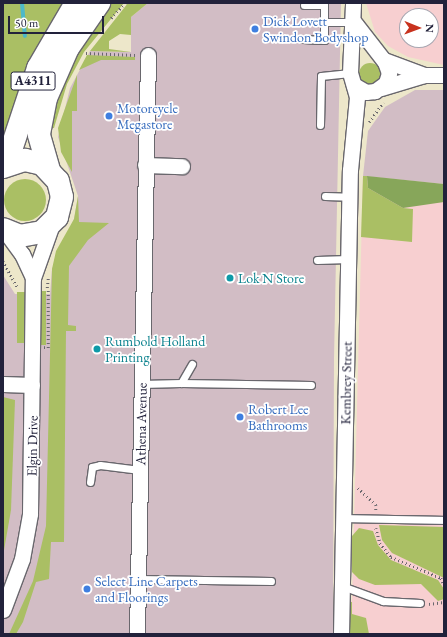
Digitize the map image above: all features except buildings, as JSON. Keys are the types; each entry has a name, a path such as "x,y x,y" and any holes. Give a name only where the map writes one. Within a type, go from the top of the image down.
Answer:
{"main road":[{"name":"A4311","path":"4,166 38,68 76,3"},
{"name":"A4311","path":"52,224 60,210 62,197 58,181 49,170 39,138 46,98 68,48 99,3"},
{"name":"A4311","path":"4,166 29,160 49,170"},
{"path":"4,230 29,236 52,224"}],"street":[{"name":"Kembrey Street","path":"341,634 349,197 353,132 357,98 351,76 354,22 353,3"},
{"name":"Kembrey Street","path":"353,132 388,77 381,58 354,22"},
{"name":"Athena Avenue","path":"137,634 148,55"},
{"path":"424,75 381,58 361,56 351,76 366,92 424,75 444,75"},
{"path":"145,165 182,166"},
{"name":"Elgin Drive","path":"28,285 52,224"},
{"name":"Elgin Drive","path":"3,610 27,532 32,385 28,285 22,254 4,230"},
{"path":"3,384 32,385"}],"lane":[{"path":"303,39 324,40 324,5 304,5"},
{"path":"324,22 354,22"},
{"path":"320,125 321,76 351,76"},
{"path":"325,196 349,197"},
{"path":"317,260 348,259"},
{"path":"181,383 192,364"},
{"path":"141,384 181,383 311,385"},
{"path":"90,482 92,467 100,465 140,470"},
{"path":"344,518 444,520"},
{"path":"138,579 271,581"},
{"path":"342,586 383,601 420,603"}],"path":[{"path":"107,23 126,3"},
{"path":"83,58 89,48"},
{"path":"86,53 148,55"},
{"path":"3,261 28,285 48,288 49,274"},
{"path":"18,296 28,285"},
{"path":"344,484 355,485 376,505 376,519 380,543 392,557 440,578 444,584"},
{"path":"420,603 444,602"}],"shaded area":[{"path":"148,3 341,3 334,359 333,634 3,634 3,275 15,294 50,294 52,269 74,219 78,196 58,137 70,88 90,51 131,52 131,17"},
{"path":"366,3 444,3 444,65 408,57 388,46 375,32"},
{"path":"415,90 444,90 444,184 363,176 368,131 385,107"},
{"path":"363,176 444,184 444,634 348,634 348,602 352,601"}],"green space":[{"path":"3,3 66,3 51,22 21,87 3,140"},
{"path":"109,3 124,3 84,52 67,84 54,128 51,128 52,107 71,58"},
{"path":"128,3 148,3 131,17 131,35 120,34 109,41 109,49 131,52 90,51"},
{"path":"87,55 135,57 135,60 101,60 79,70"},
{"path":"370,63 378,66 381,74 378,82 370,85 362,82 359,74 362,66"},
{"path":"77,75 77,111 72,111 72,172 61,152 58,128"},
{"path":"363,176 367,176 368,188 403,208 413,209 412,242 361,237"},
{"path":"367,176 444,184 444,202 403,208 368,188"},
{"path":"25,179 40,185 46,200 40,215 25,221 10,215 4,200 10,185"},
{"path":"78,196 79,222 109,223 88,240 69,266 68,325 76,326 76,331 66,331 64,542 51,542 49,579 36,582 23,622 16,634 9,634 33,581 46,526 52,269 56,251 74,219"},
{"path":"41,291 46,291 46,345 40,345"},
{"path":"17,292 25,292 25,343 17,343"},
{"path":"3,397 15,400 11,510 3,556"},
{"path":"379,525 444,527 444,578 392,553 382,540"},
{"path":"359,528 373,531 378,545 391,560 438,580 444,589 444,599 438,601 421,584 375,585 359,579 352,572 352,536"},
{"path":"348,602 352,602 352,614 366,618 369,634 348,634"}],"waterway":[{"path":"22,3 25,36"}],"place":[{"name":"Dick Lovett Swindon Bodyshop","path":"255,29"},
{"name":"Motorcycle Megastore","path":"109,116"},
{"name":"Lok N Store","path":"230,278"},
{"name":"Rumbold Holland Printing","path":"97,349"},
{"name":"Robert Lee Bathrooms","path":"240,417"},
{"name":"Select Line Carpets and Floorings","path":"87,589"}]}
